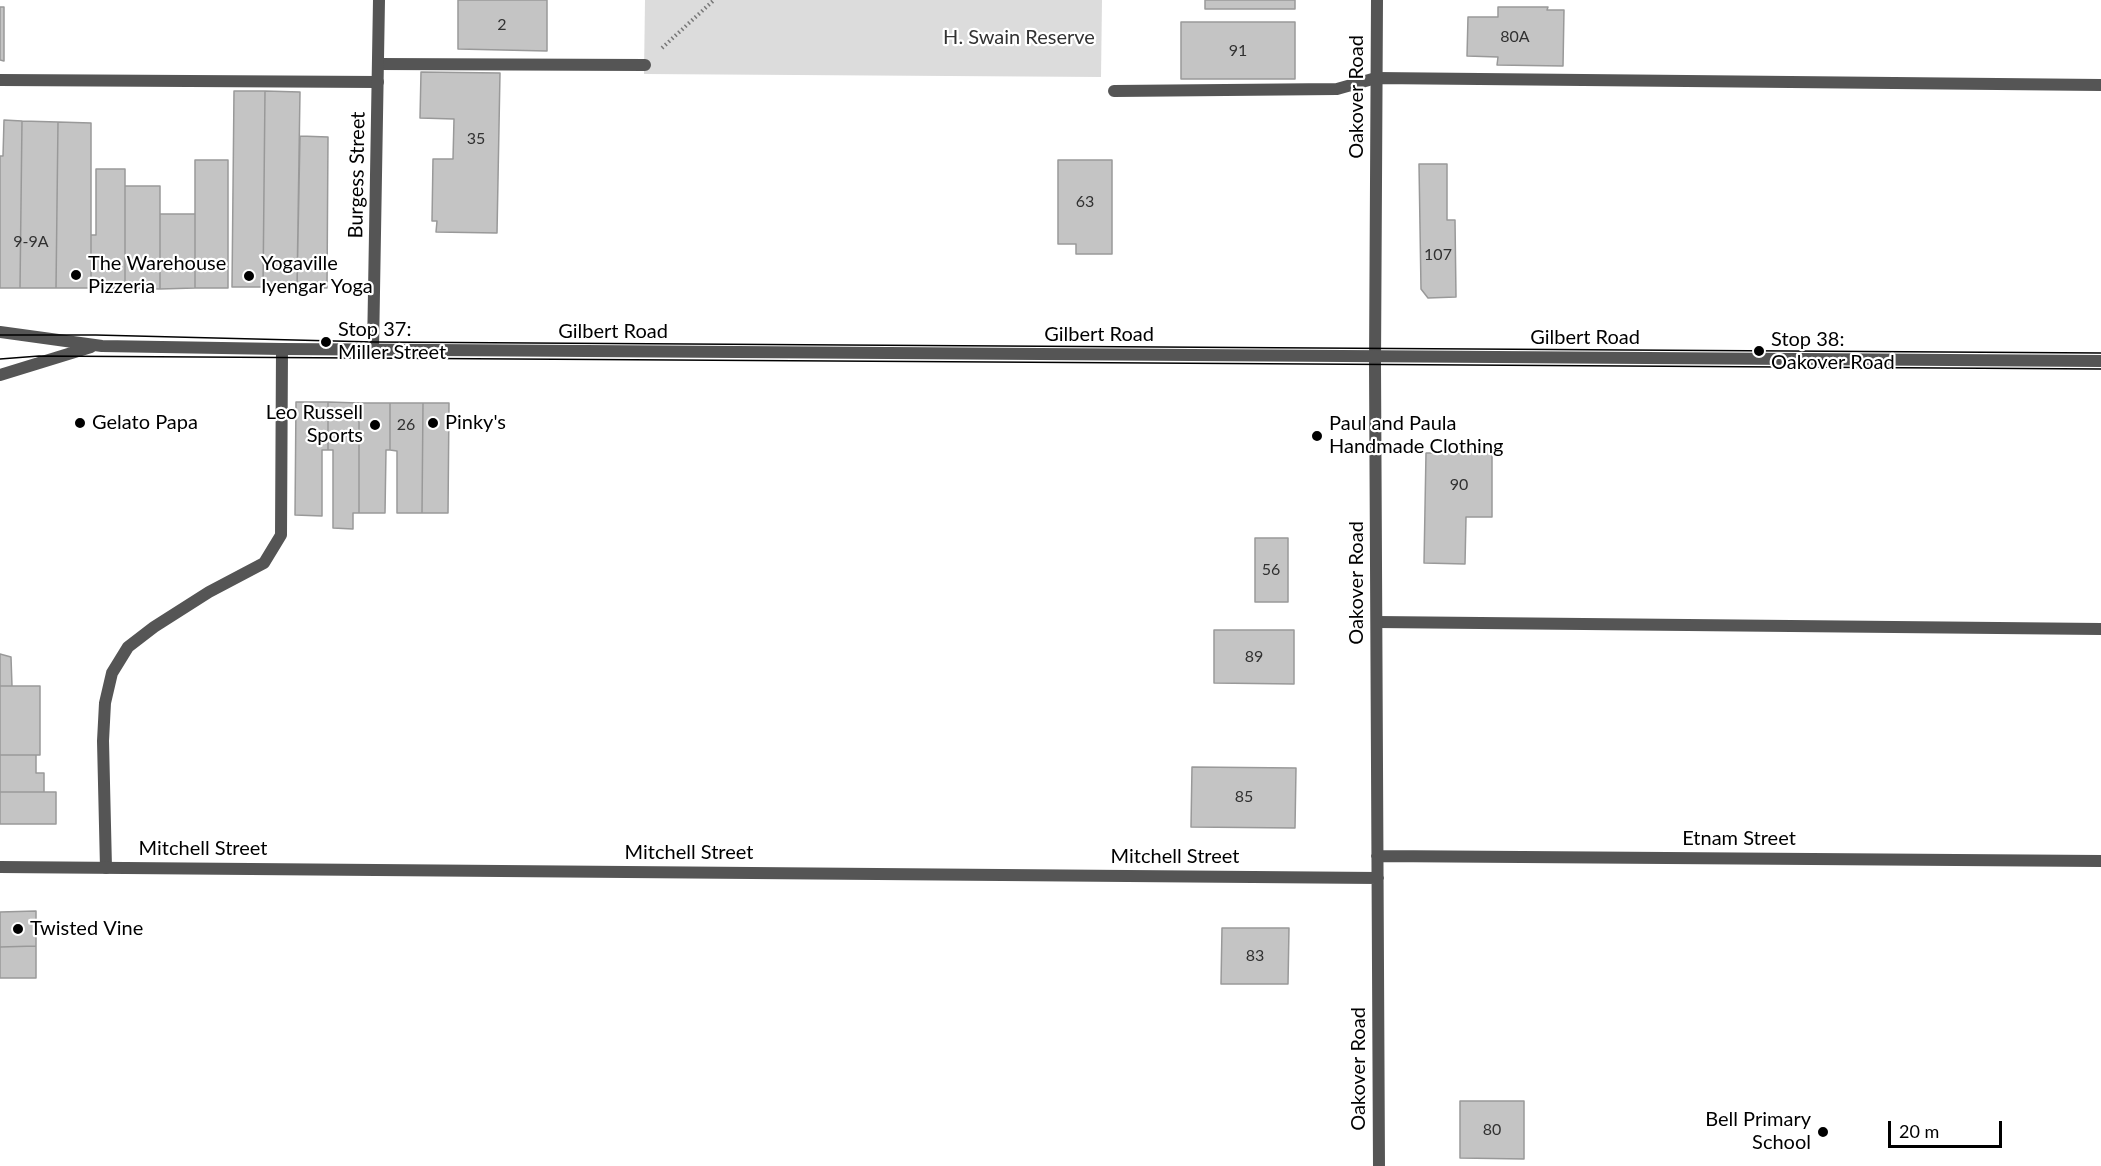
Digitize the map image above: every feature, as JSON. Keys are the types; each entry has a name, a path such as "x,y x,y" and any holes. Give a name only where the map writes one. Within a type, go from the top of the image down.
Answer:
{"street":[{"name":"Burgess Street","path":"373,350 379,0"},
{"name":"Oakover Road","path":"1377,0 1375,356 1378,1166"},
{"path":"378,64 645,65"},
{"path":"1114,92 1337,89 1376,78 2101,85"},
{"path":"0,80 378,82"},
{"name":"Gilbert Road","path":"0,332 98,345 282,349 2101,361"},
{"name":"Gilbert Road","path":"0,375 98,345"},
{"path":"106,868 105,703 112,673 128,647 154,627 209,592 264,563 280,535 282,349"},
{"path":"1377,622 2101,629"},
{"name":"Etnam Street","path":"1377,856 2101,861"},
{"name":"Mitchell Street","path":"0,867 1378,879"}],"path":[{"path":"645,65 714,0"}],"green space":[{"name":"H. Swain Reserve","path":"645,0 1102,0 1101,77 644,74"}],"building":[{"path":"458,0 547,0 547,51 458,49"},
{"path":"1205,0 1295,0 1295,9 1205,9"},
{"path":"0,7 4,7 4,61 0,60"},
{"path":"1498,7 1548,7 1547,10 1564,10 1563,66 1497,65 1498,57 1467,56 1468,17 1498,17"},
{"path":"1181,22 1295,22 1295,79 1181,79"},
{"path":"421,72 500,73 497,233 436,232 437,221 432,221 433,159 453,159 454,119 420,118"},
{"path":"234,91 265,91 263,287 232,287"},
{"path":"265,91 300,92 297,288 263,289"},
{"path":"4,120 22,121 20,288 0,288 0,156 3,156"},
{"path":"22,121 58,122 56,288 20,288"},
{"path":"58,122 91,123 91,288 56,288"},
{"path":"300,136 328,137 327,288 297,288"},
{"path":"195,160 228,160 228,288 195,288"},
{"path":"1058,160 1112,160 1112,254 1076,254 1076,244 1058,244"},
{"path":"1419,164 1447,164 1447,220 1455,220 1456,297 1428,298 1421,289"},
{"path":"96,169 125,169 125,288 91,288 91,235 96,235"},
{"path":"125,186 160,186 160,289 125,288"},
{"path":"160,214 195,214 195,288 160,289"},
{"path":"296,402 328,402 328,450 322,450 322,516 295,515"},
{"path":"328,402 359,403 359,513 353,513 353,529 333,528 333,450 328,450"},
{"path":"359,403 390,403 390,450 386,450 385,513 359,513"},
{"path":"390,403 423,403 422,513 397,513 397,451 390,450"},
{"path":"423,403 449,403 448,513 422,513"},
{"path":"1460,447 1492,447 1492,517 1466,517 1465,564 1424,563 1426,453 1460,453"},
{"path":"1255,538 1288,538 1288,602 1255,602"},
{"path":"1214,630 1294,630 1294,684 1214,683"},
{"path":"0,654 11,657 12,686 0,686"},
{"path":"0,686 40,686 40,755 0,755"},
{"path":"0,755 36,755 36,773 44,773 44,792 0,792"},
{"path":"1192,767 1296,768 1295,828 1191,827"},
{"path":"0,792 56,792 56,824 0,824"},
{"name":"Twisted Vine","path":"36,911 36,946 0,947 0,912"},
{"path":"1222,928 1289,928 1288,984 1221,984"},
{"path":"36,946 36,978 0,978 0,947"},
{"path":"1460,1101 1524,1101 1524,1159 1460,1158"}],"tram line":[{"path":"0,335 374,342 2101,353"},
{"path":"0,359 39,356 2101,369"}],"place":[{"name":"The Warehouse Pizzeria","path":"76,275"},
{"name":"Yogaville Iyengar Yoga","path":"249,276"},
{"name":"Stop 37: Miller Street","path":"326,342"},
{"name":"Stop 38: Oakover Road","path":"1759,351"},
{"name":"Gelato Papa","path":"80,423"},
{"name":"Pinky's","path":"433,423"},
{"name":"Leo Russell Sports","path":"375,425"},
{"name":"Paul and Paula Handmade Clothing","path":"1317,436"},
{"name":"Twisted Vine","path":"18,929"},
{"name":"Bell Primary School","path":"1823,1132"}]}
